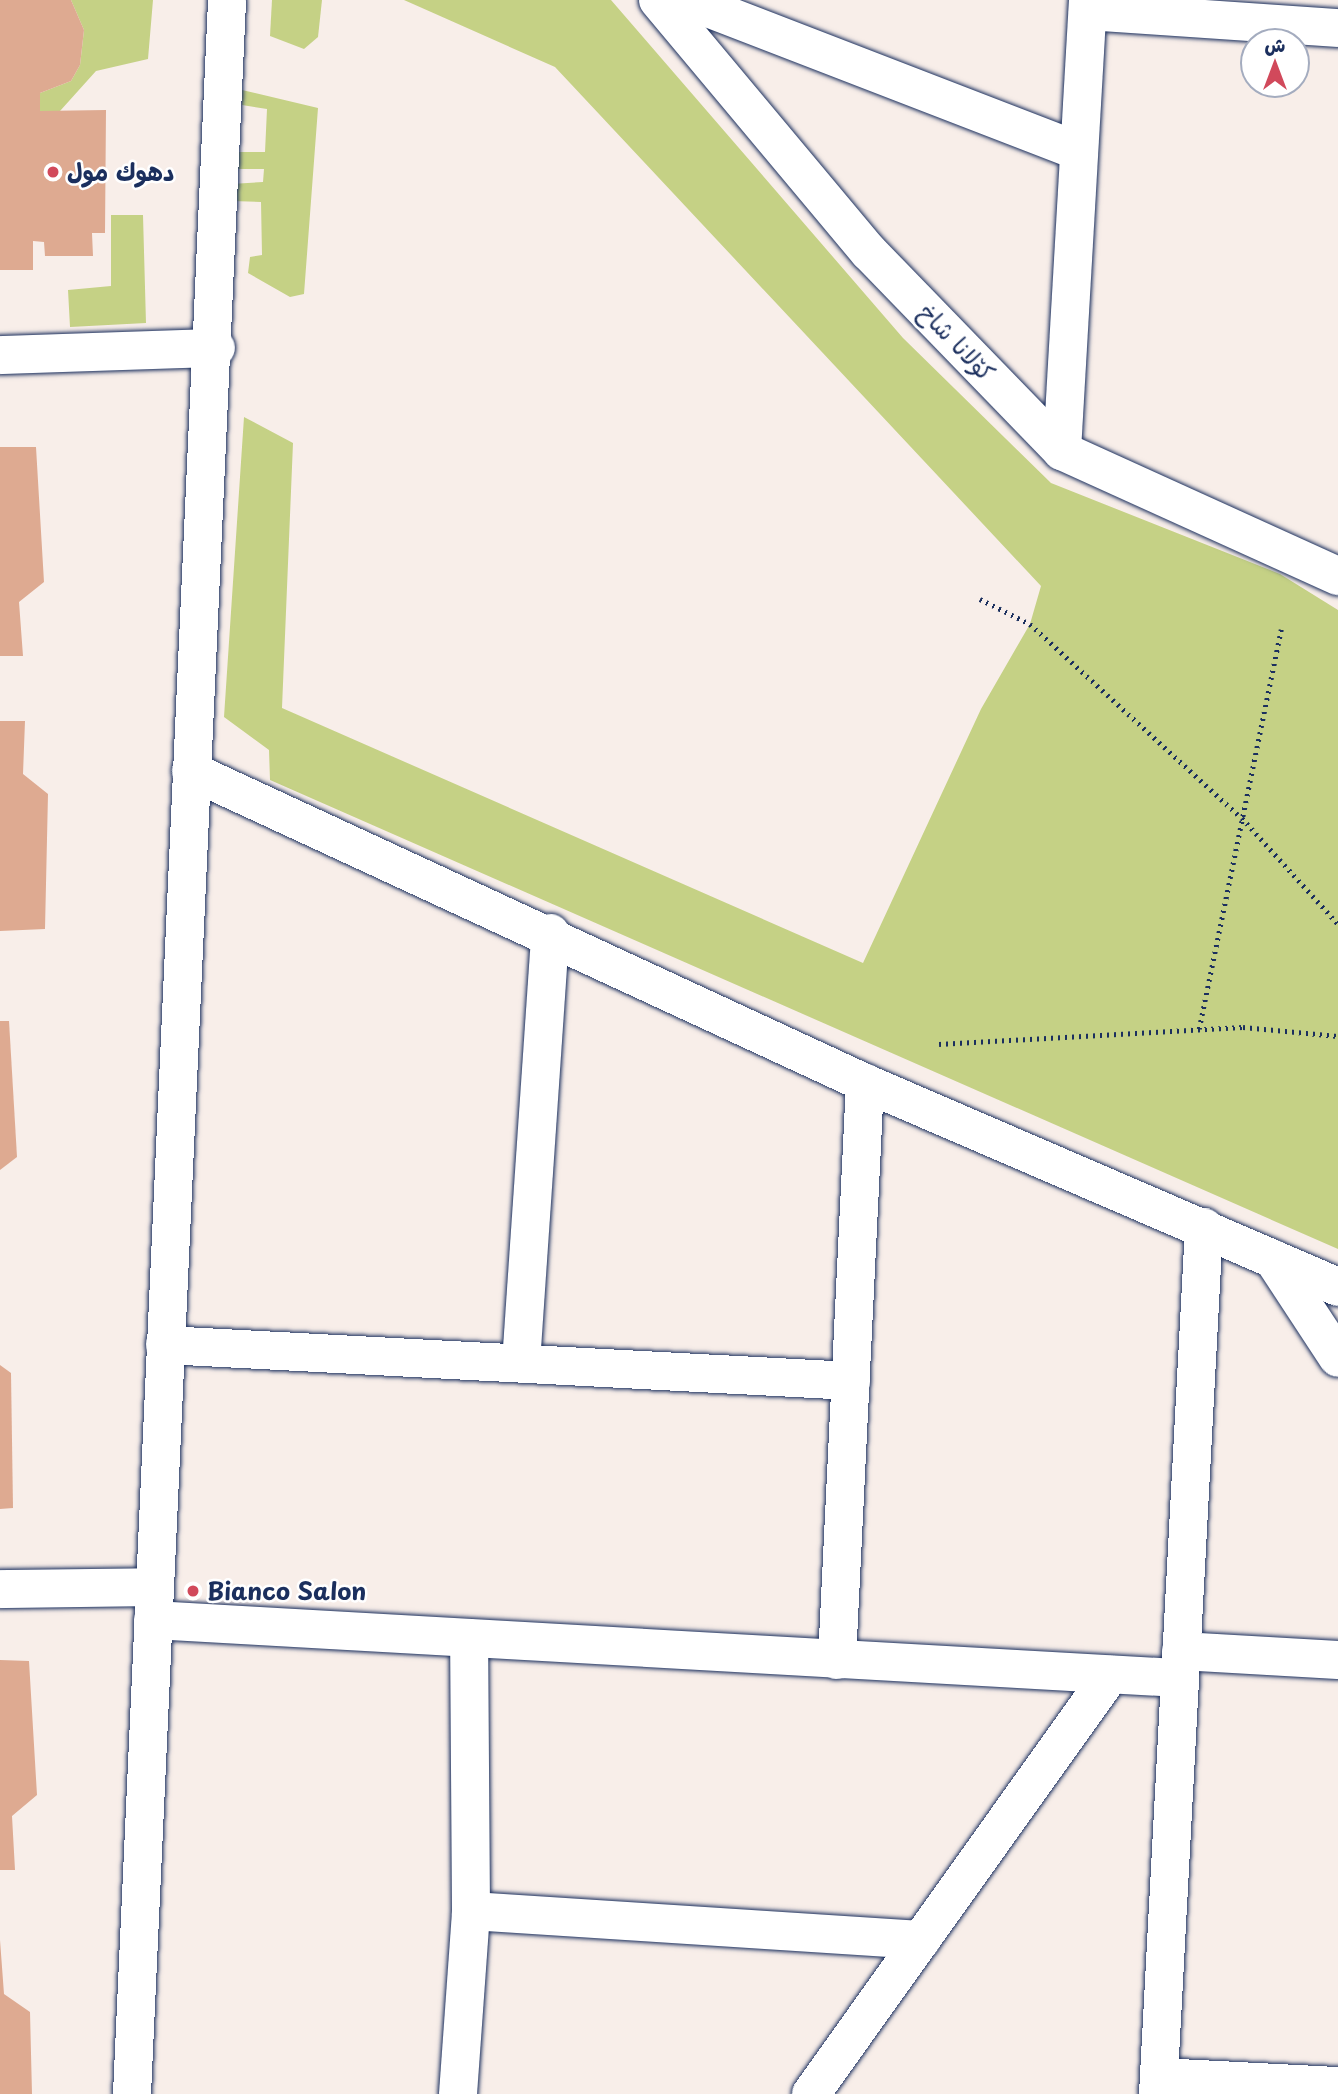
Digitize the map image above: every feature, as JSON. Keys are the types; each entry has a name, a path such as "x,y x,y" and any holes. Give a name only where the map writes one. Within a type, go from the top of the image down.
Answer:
{"street":[{"path":"132,2094 191,771 216,348 227,0"},
{"name":"کۆلانا شاخ","path":"658,0 869,252 1062,451 1338,576"},
{"path":"687,0 1079,151"},
{"path":"1062,451 1088,6 1338,29"},
{"path":"0,355 216,348"},
{"path":"191,771 550,933 866,1083 1338,1287"},
{"path":"522,1363 550,933"},
{"path":"837,1660 866,1083"},
{"path":"1204,1227 1158,2086 1338,2086"},
{"path":"1273,1259 1338,1358"},
{"path":"165,1345 851,1381"},
{"path":"0,1589 154,1603 469,1639 1111,1675 1180,1664 1338,1660"},
{"path":"458,2094 471,1911 469,1639"},
{"path":"817,2090 1111,1675"},
{"path":"471,1911 921,1940"}],"path":[{"path":"980,599 1030,624 1242,818 1338,924"},
{"path":"1199,1029 1281,629"},
{"path":"939,1044 1199,1029 1338,1036"}],"green space":[{"path":"71,0 153,0 148,59 96,71 60,111 40,111 40,93 71,81 80,65 84,30"},
{"path":"272,0 322,0 318,37 304,49 270,36"},
{"path":"404,0 611,0 903,338 1051,483 1280,574 1338,610 1338,1249 270,780 269,750 224,717 244,417 293,443 282,708 863,963 981,709 1030,624 1041,586 555,67"},
{"path":"242,90 318,108 304,294 290,297 248,273 250,257 262,255 261,202 232,201 231,184 263,182 264,169 238,169 236,152 265,152 267,109 242,105"},
{"path":"111,215 143,215 146,323 70,327 68,290 111,286"}],"building":[{"name":"دهوك مول","path":"0,0 71,0 84,30 80,65 71,81 40,93 40,111 106,110 105,233 92,233 93,256 45,256 44,242 33,241 33,270 0,270"},
{"path":"0,447 36,447 44,582 19,602 23,656 0,656"},
{"path":"0,721 25,721 23,774 48,794 45,929 0,931"},
{"path":"0,1021 9,1021 17,1157 0,1170"},
{"path":"0,1365 11,1373 13,1508 0,1509"},
{"path":"0,1660 29,1661 37,1795 12,1816 15,1870 0,1870"},
{"path":"0,1940 4,1994 30,2012 32,2094 0,2094"}],"place":[{"name":"دهوك مول","path":"53,172"},
{"name":"Bianco Salon","path":"193,1591"}]}
